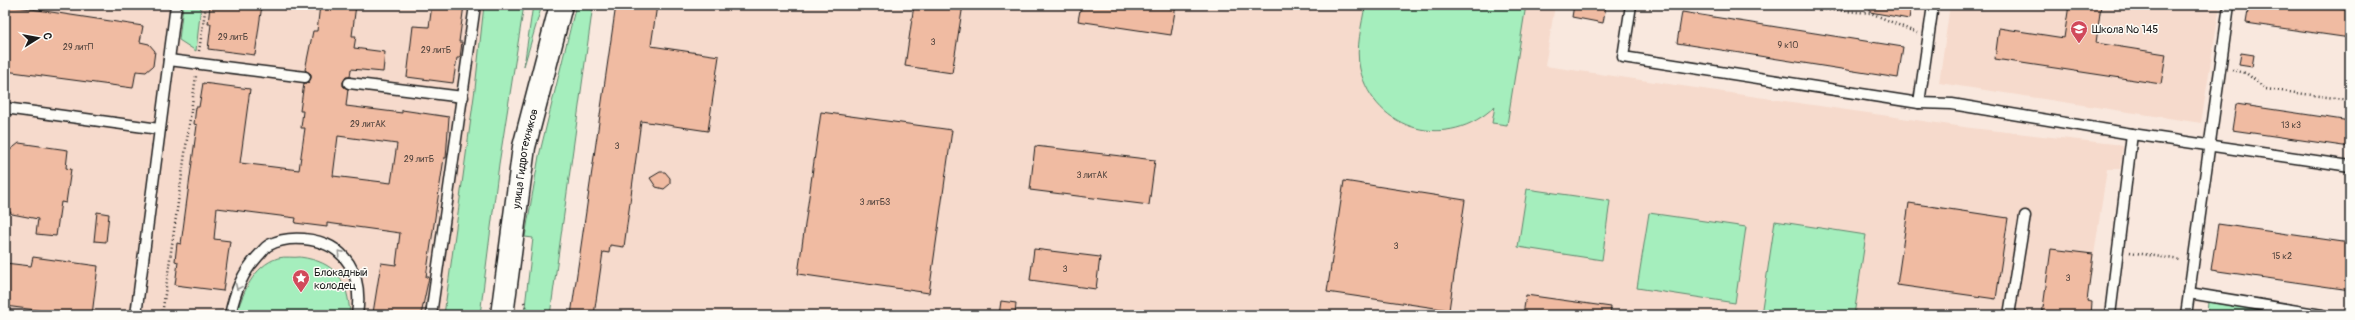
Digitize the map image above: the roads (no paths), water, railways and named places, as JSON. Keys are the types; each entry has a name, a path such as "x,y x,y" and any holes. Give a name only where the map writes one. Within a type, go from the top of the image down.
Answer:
{"street":[{"name":"улица Гидротехников","path":"502,315 524,147 560,5"}],"lane":[{"path":"136,315 158,129 176,5"},
{"path":"431,315 475,5"},
{"path":"1631,5 1623,57 1919,103 1952,104 2132,134 2350,166"},
{"path":"1919,103 1933,5"},
{"path":"2186,315 2208,145 2229,5"},
{"path":"169,60 304,77"},
{"path":"349,83 463,98"},
{"path":"5,108 158,129"},
{"path":"2110,315 2132,134"},
{"path":"2009,315 2025,216"},
{"path":"230,315 235,292 247,268 268,245 291,237 319,240 339,249 353,270 357,285 357,315"},
{"path":"2189,293 2322,315"}],"place":[{"name":"Школа № 145","path":"2079,44"},
{"name":"Блокадный колодец","path":"301,293"}]}
